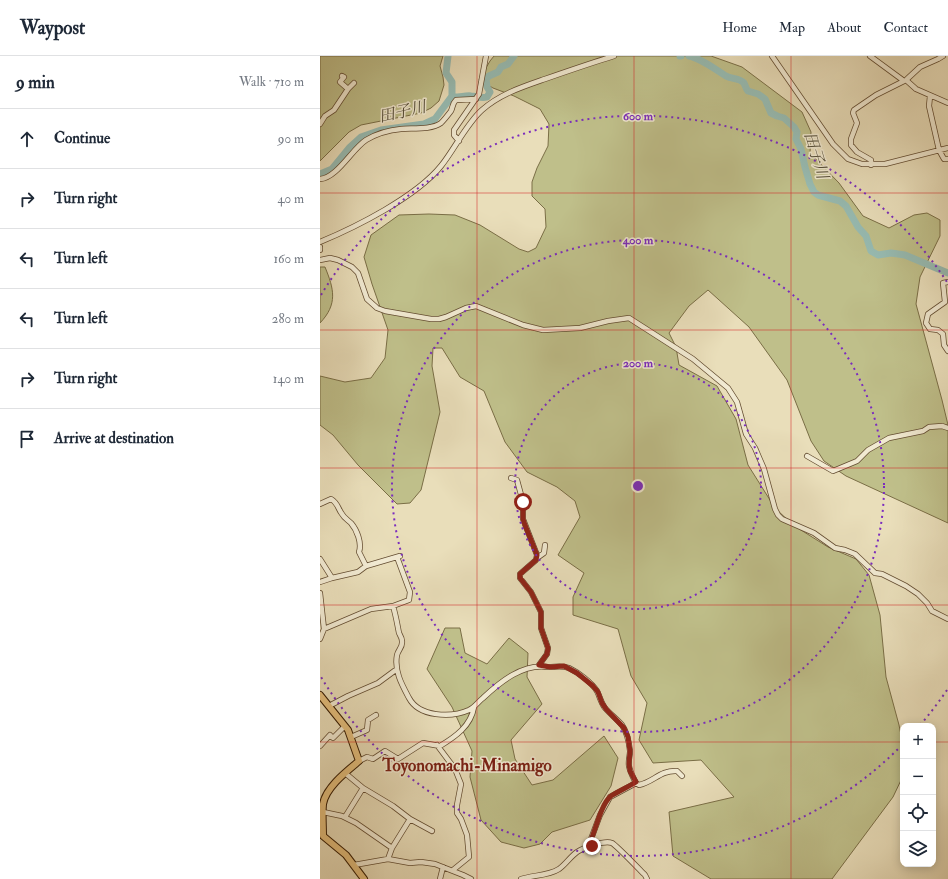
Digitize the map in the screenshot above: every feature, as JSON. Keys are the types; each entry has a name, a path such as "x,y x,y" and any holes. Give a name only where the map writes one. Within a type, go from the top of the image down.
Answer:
{"main road":[{"path":"320,695 345,726 351,737 359,760 337,781 326,797 323,812 322,836 346,855 364,879"}],"street":[{"path":"459,142 454,136 454,130 477,97 486,56"},
{"path":"320,242 339,234 379,212 417,188 440,167 459,142 472,121 481,111 495,100 513,91 614,56"},
{"path":"772,56 833,144 848,159 862,164 885,164 948,148"},
{"path":"870,56 916,89 948,103"},
{"path":"871,165 871,160 857,152 851,145 851,139 857,123 853,113 857,107 876,95 905,81 920,67 943,56"},
{"path":"342,76 344,77 340,82 348,89"},
{"path":"320,124 325,116 334,110 348,89 354,83"},
{"path":"930,96 929,106 939,150 944,159 948,159"},
{"path":"320,179 332,173 361,143 373,136 399,129 430,127 439,124 451,111 453,103 456,100 477,97"},
{"path":"320,260 330,258 352,267 358,273 367,299 377,308 386,311 439,319 466,308 476,306 523,325 543,330 580,328 608,321 629,318 693,359 728,388 737,402 746,434 764,469 775,509 782,519 814,533 835,548 851,552 861,559 866,566 875,573 882,574 906,586 918,594 927,603 932,611 948,619"},
{"path":"948,282 943,282 946,302 928,314 926,323 930,329 938,330 943,334 944,345 948,351"},
{"path":"807,456 833,471 857,461 868,450 889,438 924,431 929,427 942,426 948,428"},
{"path":"511,478 518,480 523,502 523,519 537,558"},
{"path":"320,504 332,499 336,502 342,514 352,524 359,538 359,552 366,566"},
{"path":"539,665 547,654 548,648 541,628 541,612 531,592 520,578 520,574 544,553 545,545"},
{"path":"320,582 358,572 366,566 398,556 410,592 409,600 393,606 372,609 324,629"},
{"path":"320,559 332,578"},
{"path":"320,594 324,629 320,639"},
{"path":"393,606 402,641 397,654 398,676 413,705 420,710 432,713 448,714 468,710 474,707 495,687 520,671 539,665 550,667 564,666 577,673 593,686 598,692 606,709 624,728 628,737 630,751 630,771 639,786 662,773 677,771 682,776"},
{"path":"329,706 348,696 378,684 397,669"},
{"path":"359,760 367,757 373,759 385,751 398,759 423,743 440,746 455,737 467,722 474,707"},
{"path":"351,737 367,730 368,720 376,716"},
{"path":"320,746 330,735 333,738 345,726"},
{"path":"437,745 455,769 461,784 457,805 458,813 467,835 469,857 453,870"},
{"path":"345,773 363,788 393,806 410,819 432,831"},
{"path":"588,847 600,816 610,797 636,782"},
{"path":"345,817 363,788"},
{"path":"323,812 345,817 392,848"},
{"path":"388,859 392,848 410,819"},
{"path":"521,879 555,871 577,852 603,843 612,843 617,846 647,879"},
{"path":"354,865 388,859 410,863 420,862 453,870 471,879"},
{"path":"440,879 443,867"}],"green space":[{"path":"320,56 443,56 440,66 444,85 439,101 431,108 421,113 361,125 349,132 320,161"},
{"path":"494,56 711,56 742,67 802,112 811,132 810,153 839,183 863,216 889,228 914,215 927,213 940,220 940,236 920,277 916,304 948,425 948,523 846,476 824,461 811,441 787,380 749,327 708,290 689,306 669,333 676,347 679,365 717,386 736,419 748,465 775,508 793,525 828,547 856,559 869,575 880,615 886,677 900,730 900,782 893,797 832,879 711,879 673,856 669,812 734,797 701,760 653,763 639,740 647,703 631,676 618,629 573,615 573,597 584,573 558,555 580,517 575,501 557,487 527,472 505,442 484,391 460,377 442,348 433,348 432,366 440,412 421,490 410,503 397,504 358,465 333,435 320,425 320,376 345,382 371,378 385,358 388,330 364,257 371,235 399,215 455,215 480,225 519,249 528,252 536,248 546,227 545,209 532,196 532,182 548,146 549,124 540,109 514,96 493,88 479,80"},
{"path":"320,267 325,267 331,282 333,296 330,309 320,323"},
{"path":"445,628 460,628 465,653 487,664 509,638 528,653 527,677 542,704 511,740 515,759 532,785 553,780 604,736 618,758 611,786 590,820 552,832 540,844 524,848 501,842 481,820 470,777 472,751 452,707 427,669"}],"waterway":[{"path":"448,56 446,73 452,82 452,96"},
{"name":"田子川","path":"452,96 487,97 490,92 487,87 486,79 498,72 501,67 508,64 514,56"},
{"name":"田子川","path":"689,56 694,57 730,78 742,81 748,91 758,94 765,99 771,113 784,118 794,127 797,132 796,139 801,149 810,184 814,192 818,195 840,201 846,206 858,227 866,236 871,251 878,255 891,253 905,255 948,273"},
{"name":"田子川","path":"320,174 332,169 350,147 361,137 381,130 424,124 435,119 452,96"}],"district":[{"name":"Toyonomachi-Minamigo","path":"467,765"}],"route":[{"path":"523,502 523,519 537,555 536,560 520,574 520,578 531,592 541,612 541,628 548,648 547,654 539,665 550,667 564,666 577,673 598,692 602,703 606,709 622,724 628,737 630,771 636,782 610,797 603,808 588,847 592,846"}]}
